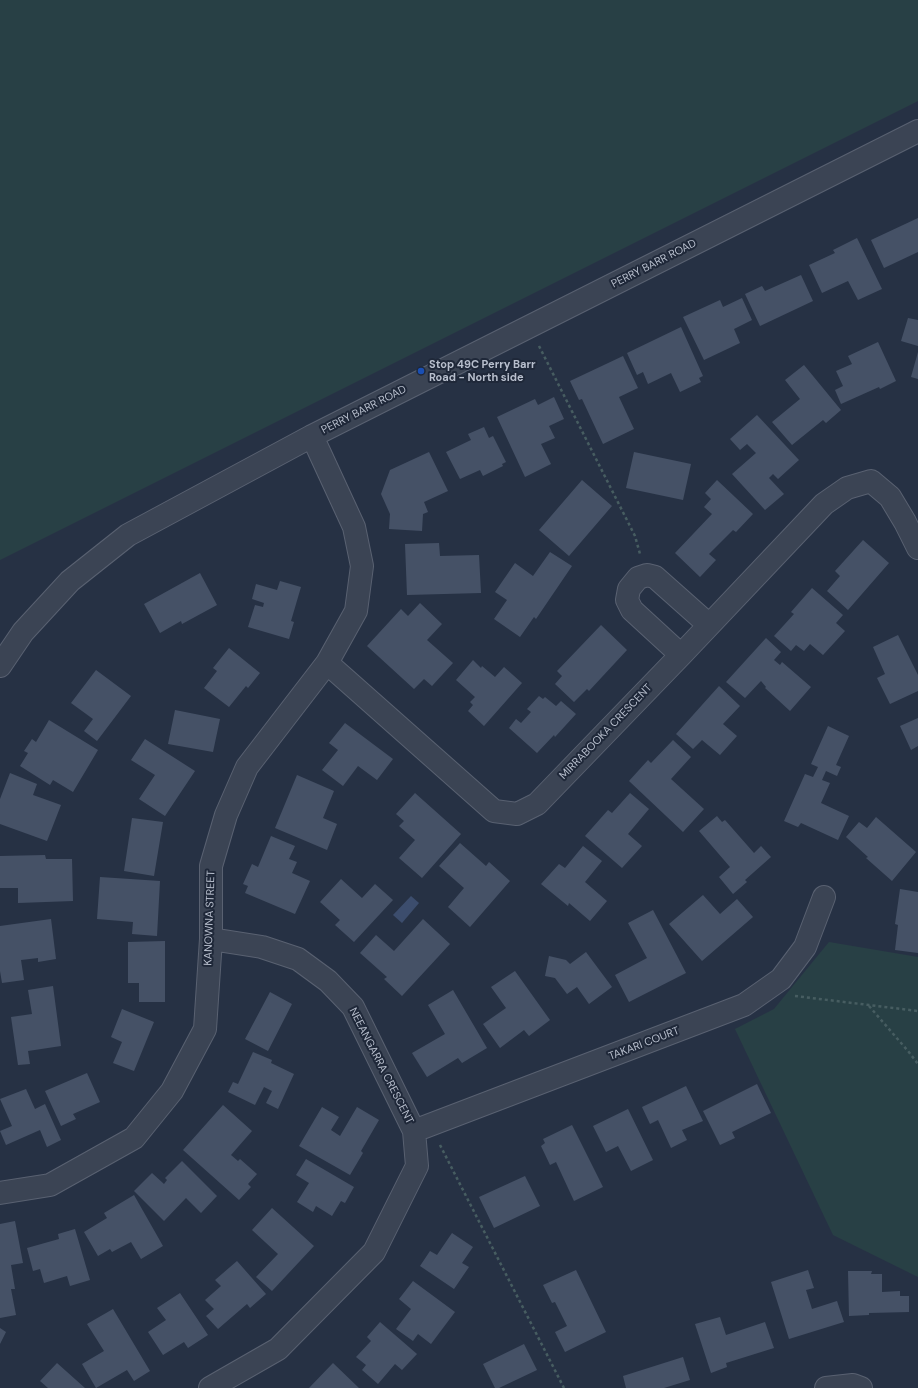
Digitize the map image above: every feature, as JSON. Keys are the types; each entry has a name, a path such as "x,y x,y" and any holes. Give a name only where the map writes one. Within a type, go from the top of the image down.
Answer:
{"street":[{"name":"PERRY BARR ROAD","path":"0,666 23,632 70,581 128,535 312,436 918,132"},
{"name":"KANOWNA STREET","path":"0,1193 50,1185 134,1138 172,1091 205,1029 211,939 212,866 226,815 247,767 328,663 356,610 362,566 354,527 312,436"},
{"name":"MIRRABOOKA CRESCENT","path":"328,663 494,811 518,814 537,804 824,504 847,488 872,481 890,497 918,548"},
{"path":"681,654 632,610 627,600 629,589 638,578 647,575 655,577 709,625"},
{"name":"TAKARI COURT","path":"422,1128 744,1005 781,979 805,947 824,897"},
{"name":"NEEANGARRA CRESCENT","path":"210,1388 278,1349 374,1252 418,1166 422,1128 353,1007 328,980 298,960 262,947 211,939"},
{"path":"826,1388 853,1385 861,1388"}],"path":[{"path":"529,327 635,536 647,575"},
{"path":"763,992 918,1011"},
{"path":"869,1005 908,1050 918,1064"},
{"path":"422,1128 564,1388"}],"green space":[{"path":"0,0 918,0 918,101 0,560"},
{"path":"829,942 918,957 918,1277 833,1235 735,1029 774,1009"}],"water":[{"path":"411,896 419,903 402,923 393,915"}],"building":[{"path":"918,218 918,252 884,268 871,240"},
{"path":"857,238 882,289 858,300 848,281 822,293 809,265 835,253 833,250"},
{"path":"801,275 813,301 760,326 745,294 762,286 765,291"},
{"path":"742,298 752,320 734,329 740,343 704,360 683,317 720,300 723,307"},
{"path":"908,318 918,320 918,346 901,341"},
{"path":"681,327 703,376 699,378 701,382 680,392 671,373 648,384 643,372 637,375 627,353"},
{"path":"878,342 896,381 880,389 879,387 841,404 835,390 843,386 836,371 852,364 848,356"},
{"path":"918,352 918,379 911,377"},
{"path":"623,356 638,388 619,397 634,429 603,444 582,399 579,400 570,381"},
{"path":"804,365 841,410 826,423 823,420 792,445 772,422 800,399 785,380"},
{"path":"554,397 564,419 549,426 555,438 541,444 551,464 525,477 497,417 535,399 538,405"},
{"path":"757,415 799,460 778,479 773,474 769,478 784,494 765,510 732,474 756,453 747,444 740,450 730,439"},
{"path":"484,427 489,438 493,436 506,462 502,464 503,466 483,476 480,470 460,479 446,452 471,440 468,434"},
{"path":"429,452 448,491 424,502 428,512 423,514 422,531 389,529 390,514 381,494 390,470"},
{"path":"634,452 691,464 683,500 626,488"},
{"path":"582,480 612,506 569,556 539,530"},
{"path":"717,480 753,514 736,532 733,530 709,554 716,560 700,577 675,553 712,514 704,507 711,499 705,493"},
{"path":"863,540 889,563 848,610 827,591 840,576 835,571"},
{"path":"439,543 440,556 479,555 481,593 407,595 405,544"},
{"path":"550,552 572,566 536,619 534,617 520,637 494,619 507,600 495,592 515,563 533,576"},
{"path":"200,573 217,605 182,624 181,621 160,633 144,604"},
{"path":"280,581 301,587 291,621 294,622 289,639 248,627 255,605 263,607 264,603 252,599 256,584 277,590"},
{"path":"812,588 843,615 836,623 845,631 823,655 810,644 804,651 796,645 791,651 774,636 794,614 791,612"},
{"path":"420,603 442,624 427,640 453,663 432,686 424,679 414,689 367,646 401,609 408,616"},
{"path":"601,625 627,650 589,691 587,689 574,702 555,684 562,676 557,671"},
{"path":"898,635 918,675 918,691 890,704 877,678 885,674 873,647"},
{"path":"766,638 781,652 774,660 780,665 782,662 811,687 790,711 765,688 766,687 761,681 745,698 726,682"},
{"path":"229,648 260,673 248,688 246,686 229,707 204,688 217,671 213,668"},
{"path":"473,660 481,668 482,666 495,677 504,667 522,683 484,726 468,711 473,705 470,702 475,697 456,680"},
{"path":"96,670 131,696 97,741 84,731 93,719 71,703"},
{"path":"719,686 740,706 723,724 737,736 720,755 702,740 693,749 676,734"},
{"path":"539,696 543,699 545,697 556,706 561,701 576,714 555,737 554,735 537,753 509,728 516,719 521,723 531,712 527,709"},
{"path":"175,710 220,719 213,752 168,744"},
{"path":"918,718 918,746 911,750 900,726"},
{"path":"49,720 98,750 73,792 53,780 50,785 20,766 28,753 24,751 32,739 36,742"},
{"path":"345,723 393,759 377,780 358,766 343,786 322,770 338,750 329,743"},
{"path":"828,726 849,736 836,765 841,767 837,776 826,771 822,780 830,783 821,803 849,816 838,840 801,823 798,827 784,821 805,774 813,777 818,767 811,764"},
{"path":"145,739 195,771 165,816 139,799 155,775 131,760"},
{"path":"673,740 691,757 671,779 704,809 683,832 629,781 648,760 651,763"},
{"path":"10,773 37,784 33,795 61,805 47,841 0,824 0,799"},
{"path":"297,775 334,791 323,818 337,824 327,850 275,828"},
{"path":"415,793 461,834 422,878 399,858 415,840 399,826 404,821 396,814"},
{"path":"630,793 649,809 628,834 642,846 622,868 585,836 608,810 612,813"},
{"path":"717,816 722,822 725,820 754,853 761,846 771,857 745,880 747,882 733,894 719,877 730,867 699,831"},
{"path":"876,817 916,852 892,881 866,858 868,857 846,837 859,822 867,828"},
{"path":"132,818 163,822 154,876 124,871"},
{"path":"271,836 295,846 289,859 297,862 292,873 310,881 295,914 245,893 248,886 243,884 252,864 258,867"},
{"path":"460,843 486,866 489,862 510,881 470,927 448,907 464,888 439,866"},
{"path":"583,846 602,861 585,882 607,901 590,921 569,903 568,906 541,884 559,864 565,868"},
{"path":"45,855 46,859 72,859 73,901 18,903 18,888 0,888 0,856"},
{"path":"100,877 160,881 157,936 132,934 133,922 97,919"},
{"path":"341,879 362,898 375,884 393,900 354,942 335,925 340,920 320,902"},
{"path":"900,889 918,892 918,953 895,950 898,925 895,924"},
{"path":"703,895 720,914 737,899 753,917 702,961 669,924"},
{"path":"653,910 686,973 629,1002 615,975 647,958 628,923"},
{"path":"51,919 56,959 38,962 38,958 21,960 24,980 2,983 0,971 0,926"},
{"path":"423,919 450,944 402,996 384,979 387,977 360,953 376,935 394,951"},
{"path":"165,941 165,1002 139,1002 139,983 128,983 128,942"},
{"path":"586,952 612,987 589,1004 577,987 567,994 555,978 545,976 549,956 566,960 570,964"},
{"path":"515,971 550,1020 529,1036 524,1030 500,1048 483,1024 506,1008 491,987"},
{"path":"53,986 61,1046 28,1051 30,1064 18,1065 11,1017 32,1014 28,990"},
{"path":"453,990 487,1048 462,1063 458,1058 427,1077 412,1053 445,1034 428,1005"},
{"path":"270,992 292,1004 268,1051 245,1039"},
{"path":"122,1009 154,1022 134,1071 113,1063 122,1042 111,1037"},
{"path":"253,1052 272,1060 271,1063 294,1074 278,1109 266,1103 272,1091 264,1087 255,1105 228,1092 233,1082 238,1084"},
{"path":"87,1073 100,1102 73,1114 76,1119 61,1126 45,1091"},
{"path":"757,1084 771,1113 732,1132 735,1138 720,1145 703,1111"},
{"path":"686,1086 703,1121 682,1130 687,1140 671,1148 658,1120 650,1124 642,1107"},
{"path":"26,1089 35,1109 45,1104 61,1140 47,1147 40,1130 6,1145 0,1131 12,1126 0,1099"},
{"path":"223,1105 252,1131 231,1155 238,1161 240,1159 257,1174 248,1184 251,1187 239,1200 183,1150"},
{"path":"322,1107 339,1117 331,1130 340,1136 357,1107 379,1120 361,1151 363,1153 350,1175 299,1146"},
{"path":"628,1109 653,1160 631,1171 618,1146 606,1152 593,1126"},
{"path":"572,1125 603,1187 574,1201 556,1162 550,1165 541,1146 545,1143 543,1139"},
{"path":"306,1159 354,1187 345,1203 341,1201 332,1216 316,1206 313,1212 297,1202 309,1183 296,1175"},
{"path":"182,1161 217,1196 201,1213 186,1198 164,1221 134,1191 152,1173 164,1184 167,1180 165,1178"},
{"path":"525,1176 540,1206 494,1228 479,1197"},
{"path":"134,1195 163,1246 141,1259 131,1242 112,1252 110,1249 98,1256 84,1232 107,1218 104,1213"},
{"path":"272,1208 314,1246 272,1291 256,1277 278,1254 252,1230"},
{"path":"15,1221 23,1263 11,1265 15,1289 11,1289 16,1315 0,1318 0,1224"},
{"path":"75,1229 90,1280 70,1286 67,1276 44,1283 40,1269 33,1271 27,1248 59,1239 58,1234"},
{"path":"452,1233 473,1247 462,1263 469,1267 454,1289 420,1266 430,1251 437,1255"},
{"path":"237,1261 266,1294 250,1308 247,1304 218,1329 206,1316 214,1309 205,1300 221,1286 215,1280"},
{"path":"576,1270 606,1332 565,1352 555,1332 567,1326 555,1302 552,1303 543,1285"},
{"path":"808,1270 814,1288 806,1290 812,1309 837,1301 844,1322 789,1339 771,1282"},
{"path":"848,1271 872,1271 871,1274 882,1274 882,1292 900,1291 900,1296 909,1296 909,1312 869,1313 869,1315 849,1316"},
{"path":"413,1281 455,1312 431,1344 418,1334 413,1341 396,1329 411,1309 399,1299"},
{"path":"180,1293 208,1335 188,1348 184,1342 163,1355 148,1332 166,1320 157,1308"},
{"path":"113,1309 150,1371 134,1381 127,1370 96,1388 82,1364 104,1351 87,1324"},
{"path":"720,1317 726,1335 765,1322 774,1348 726,1363 727,1367 711,1373 695,1324"},
{"path":"380,1322 417,1354 402,1370 395,1364 378,1384 362,1370 366,1365 356,1357 371,1341 367,1337"},
{"path":"0,1328 6,1332 0,1344"},
{"path":"524,1344 537,1370 499,1388 495,1388 483,1364"},
{"path":"683,1357 690,1380 664,1388 626,1388 623,1376"},
{"path":"57,1363 85,1388 48,1388 40,1381"},
{"path":"333,1363 359,1388 309,1388"}],"place":[{"name":"Stop 49C Perry Barr Road - North side","path":"421,371"}]}
